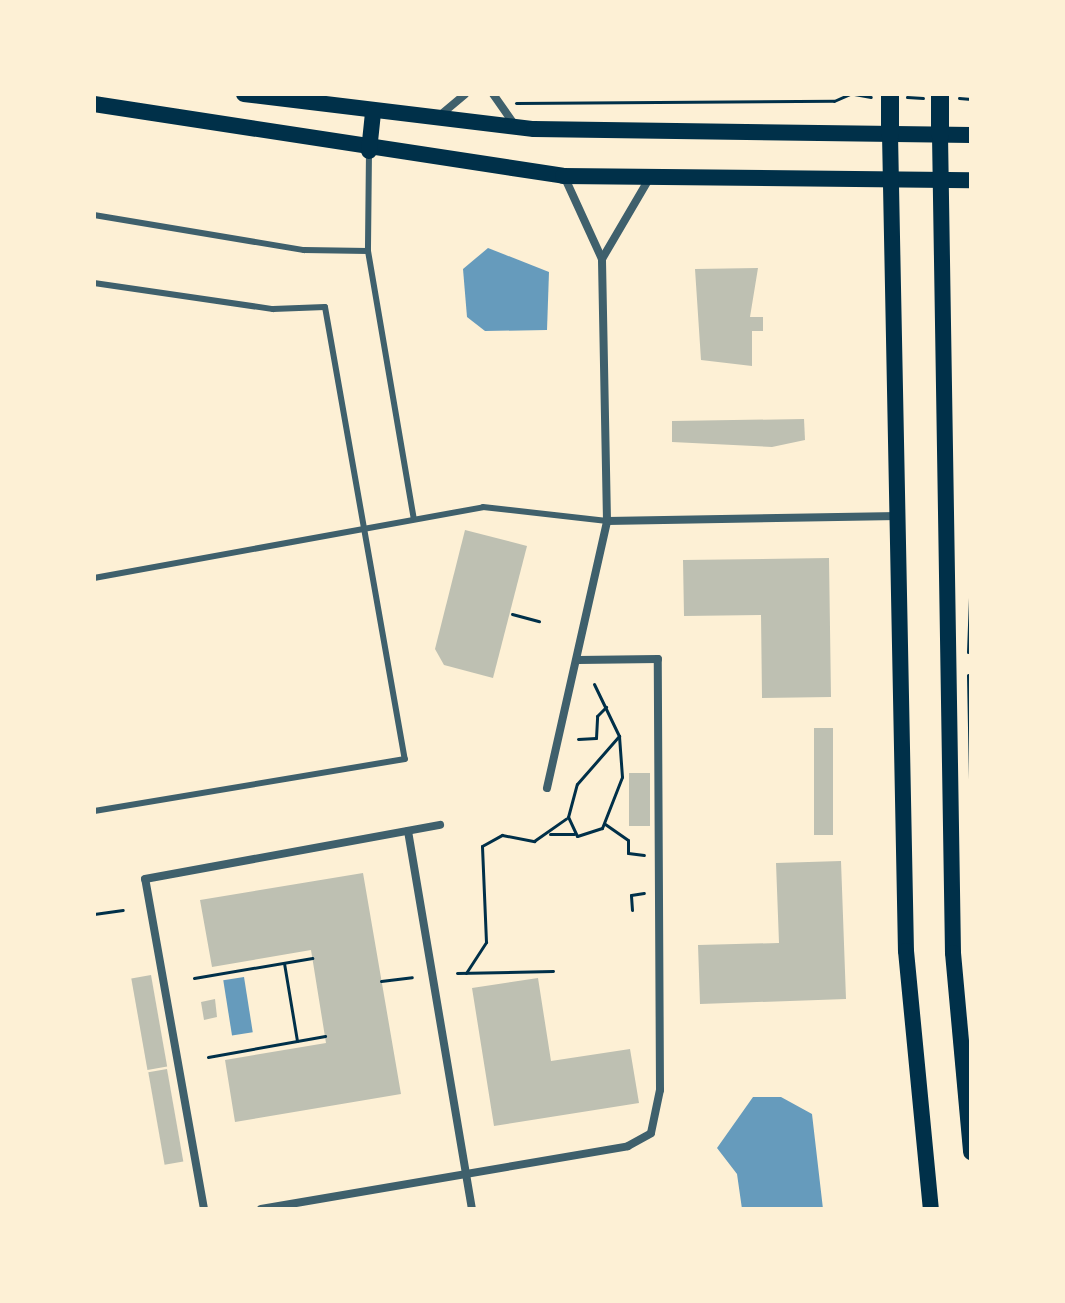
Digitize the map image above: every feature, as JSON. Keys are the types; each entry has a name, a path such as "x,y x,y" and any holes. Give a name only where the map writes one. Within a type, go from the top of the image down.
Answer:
{"highway":[{"path":"890,94 890,134"},
{"path":"940,94 940,135"}],"main road":[{"path":"244,94 432,121 518,128 971,135"},
{"path":"94,104 369,151 563,176 971,180"},
{"path":"369,151 373,113"},
{"path":"890,134 906,951 931,1209"},
{"path":"940,135 953,953 971,1152"}],"street":[{"path":"432,121 465,94"},
{"path":"493,94 518,128"},
{"path":"547,788 607,521 602,259 563,176"},
{"path":"602,259 649,179"},
{"path":"607,521 898,516"},
{"path":"261,1209 628,1146 655,1125 658,659 578,660"},
{"path":"204,1209 145,879 440,825"},
{"path":"408,831 472,1209"}],"lane":[{"path":"369,151 368,251 414,519"},
{"path":"94,215 224,237 368,251"},
{"path":"94,283 273,309 325,307 405,759 94,811"},
{"path":"94,578 483,507 607,521"}],"path":[{"path":"508,103 834,101 854,95"},
{"path":"963,98 971,99"},
{"path":"971,571 971,827"},
{"path":"512,614 539,621"},
{"path":"550,834 592,837 605,824 622,777 619,736 594,684"},
{"path":"604,747 596,738 597,716 606,707"},
{"path":"466,973 486,942 482,846 502,835 532,841 550,834 568,817 579,780 604,747 619,736"},
{"path":"578,739 596,738"},
{"path":"568,817 575,835"},
{"path":"605,824 628,840 628,853 644,855"},
{"path":"632,910 631,895 644,893"},
{"path":"94,914 123,910"},
{"path":"194,978 312,958"},
{"path":"284,963 297,1041"},
{"path":"457,973 553,971"},
{"path":"381,981 412,977"},
{"path":"208,1057 325,1036"}],"water":[{"path":"488,248 549,272 547,330 485,331 467,317 463,269"},
{"path":"244,977 253,1032 232,1036 223,980"},
{"path":"753,1097 781,1097 812,1114 823,1209 742,1209 737,1174 717,1148"}],"building":[{"path":"758,268 750,317 763,317 763,331 752,331 752,366 701,360 695,269"},
{"path":"804,419 805,440 772,447 672,442 672,421"},
{"path":"465,530 527,546 493,678 444,665 435,649"},
{"path":"829,558 831,697 762,698 761,615 684,616 683,560"},
{"path":"814,728 833,728 833,835 814,835"},
{"path":"629,773 650,773 650,826 629,826"},
{"path":"841,861 846,999 700,1004 698,945 779,943 776,863"},
{"path":"363,873 401,1094 235,1122 225,1060 326,1043 311,950 212,967 200,900"},
{"path":"151,975 167,1067 147,1070 131,978"},
{"path":"538,978 551,1061 630,1049 639,1103 494,1126 472,988"},
{"path":"215,999 217,1017 204,1020 201,1002"},
{"path":"167,1069 183,1162 165,1165 148,1072"}]}
